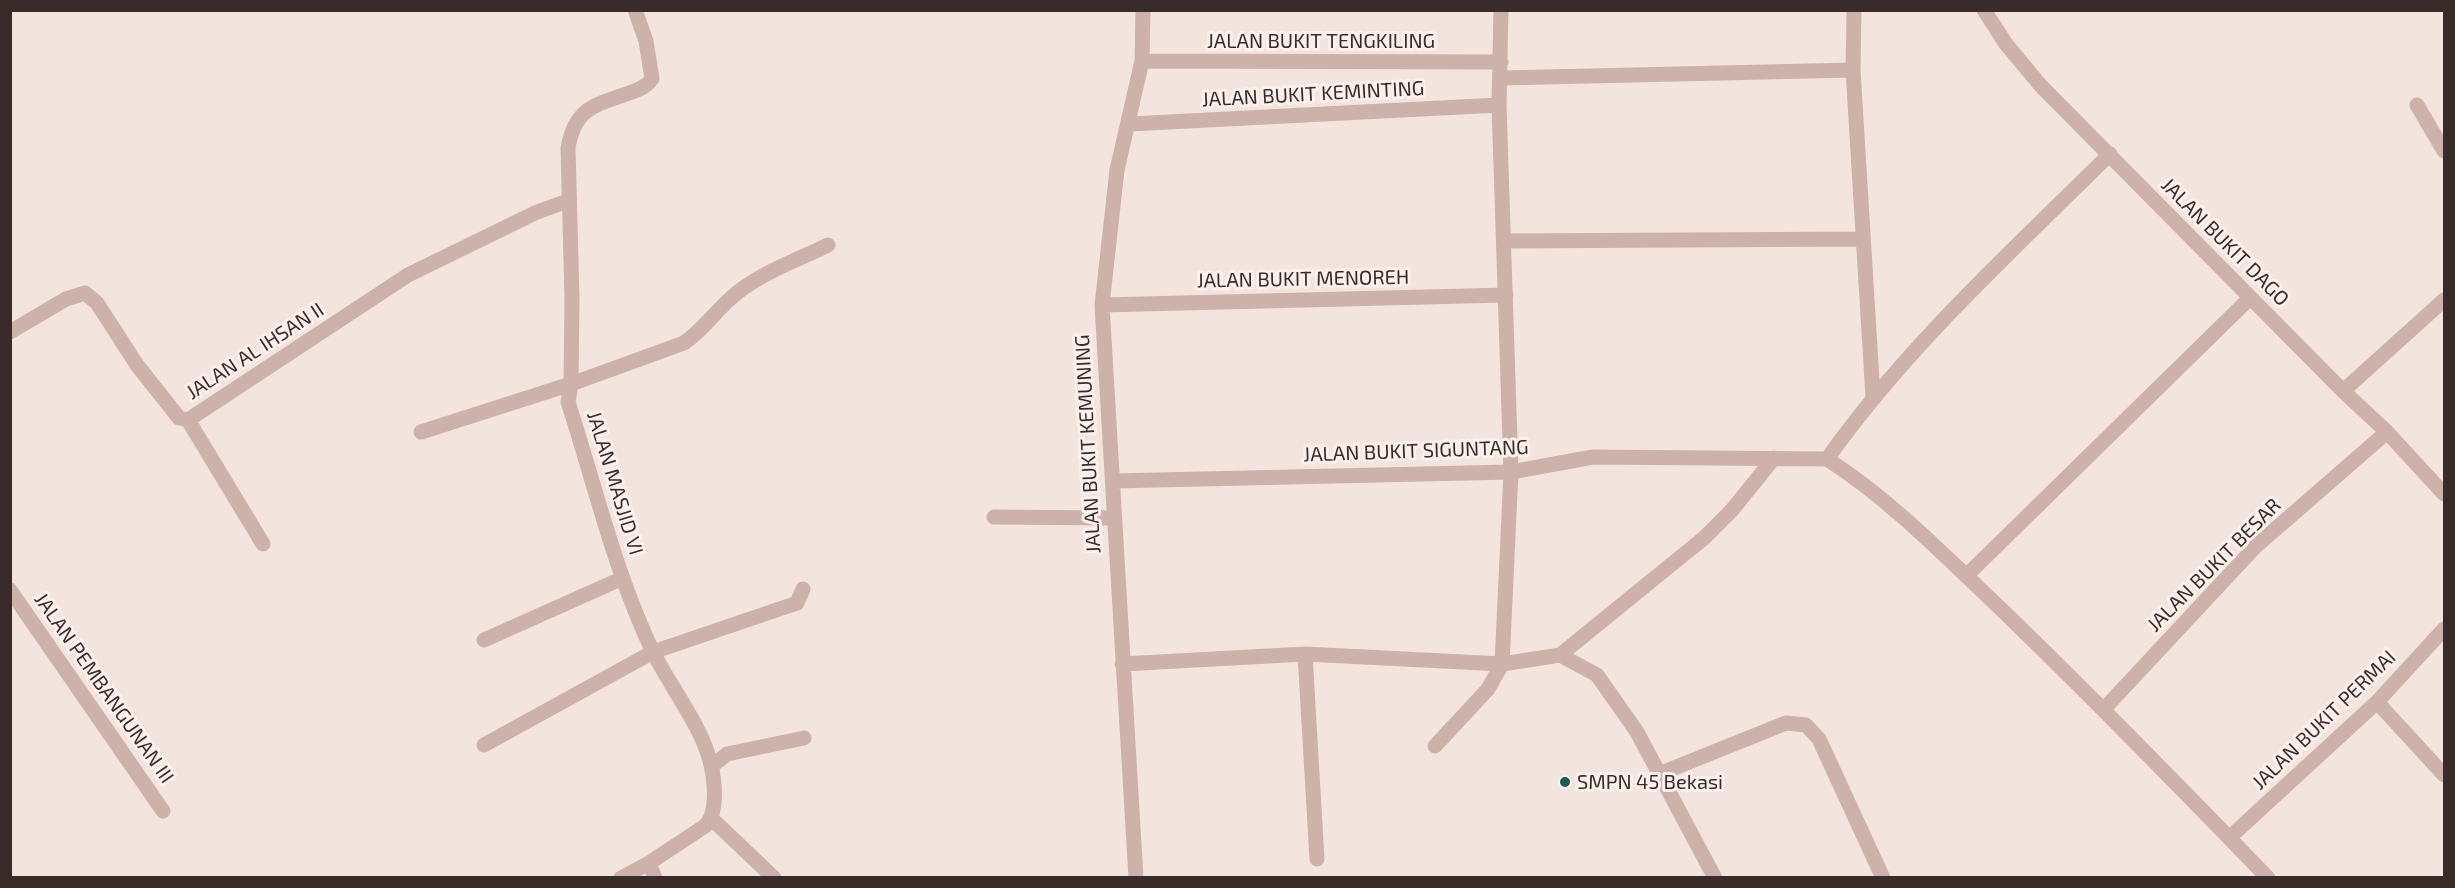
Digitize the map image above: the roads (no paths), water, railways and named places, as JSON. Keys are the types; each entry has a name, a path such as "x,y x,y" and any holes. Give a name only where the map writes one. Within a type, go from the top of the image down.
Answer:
{"street":[{"name":"JALAN MASJID VI","path":"635,10 646,41 652,79 642,88 595,105 581,115 571,129 568,148 568,201 572,299 571,384 568,402 623,578 653,652 706,748 712,766 714,811 712,819"},
{"name":"JALAN BUKIT KEMUNING","path":"1136,878 1102,305 1117,170 1130,124 1142,61 1143,10"},
{"path":"1436,746 1488,689 1502,664 1511,472 1499,105 1501,10"},
{"path":"1854,10 1852,70 1873,397"},
{"name":"JALAN BUKIT DAGO","path":"1984,10 2006,44 2041,86 2250,298 2387,432 2445,495"},
{"name":"JALAN BUKIT TENGKILING","path":"1142,61 1501,62"},
{"path":"1500,78 1852,70"},
{"name":"JALAN BUKIT KEMINTING","path":"1130,124 1499,105"},
{"path":"2417,105 2445,151"},
{"path":"2110,154 1995,268 1873,397 1827,459 1863,482 1966,576 2104,709 2268,878"},
{"name":"JALAN AL IHSAN II","path":"10,332 66,299 85,293 97,303 137,365 183,419 408,274 537,212 568,201"},
{"path":"1504,241 1863,239"},
{"path":"421,432 571,384 684,343 700,332 731,298 759,279 828,245"},
{"name":"JALAN BUKIT MENOREH","path":"1102,305 1506,295"},
{"path":"1966,576 2250,298"},
{"path":"2343,391 2445,300"},
{"path":"183,419 263,544"},
{"name":"JALAN BUKIT BESAR","path":"2104,709 2256,546 2387,432"},
{"name":"JALAN BUKIT SIGUNTANG","path":"1113,481 1511,472 1593,456 1827,459"},
{"path":"1122,664 1305,654 1502,664 1560,655 1704,538 1732,510 1774,458"},
{"path":"994,517 1113,518"},
{"path":"484,640 623,578"},
{"path":"484,745 653,652 797,603 803,589"},
{"name":"JALAN PEMBANGUNAN III","path":"10,590 163,811"},
{"name":"JALAN BUKIT PERMAI","path":"2229,838 2377,702 2445,629"},
{"path":"1305,654 1317,859"},
{"path":"1560,655 1597,675 1637,732 1715,878"},
{"path":"2377,702 2445,775"},
{"path":"1659,774 1786,723 1806,725 1820,739 1883,878"},
{"path":"712,766 727,754 804,738"},
{"path":"621,878 652,870 712,819 774,878"}],"place":[{"name":"SMPN 45 Bekasi","path":"1565,782"}]}
